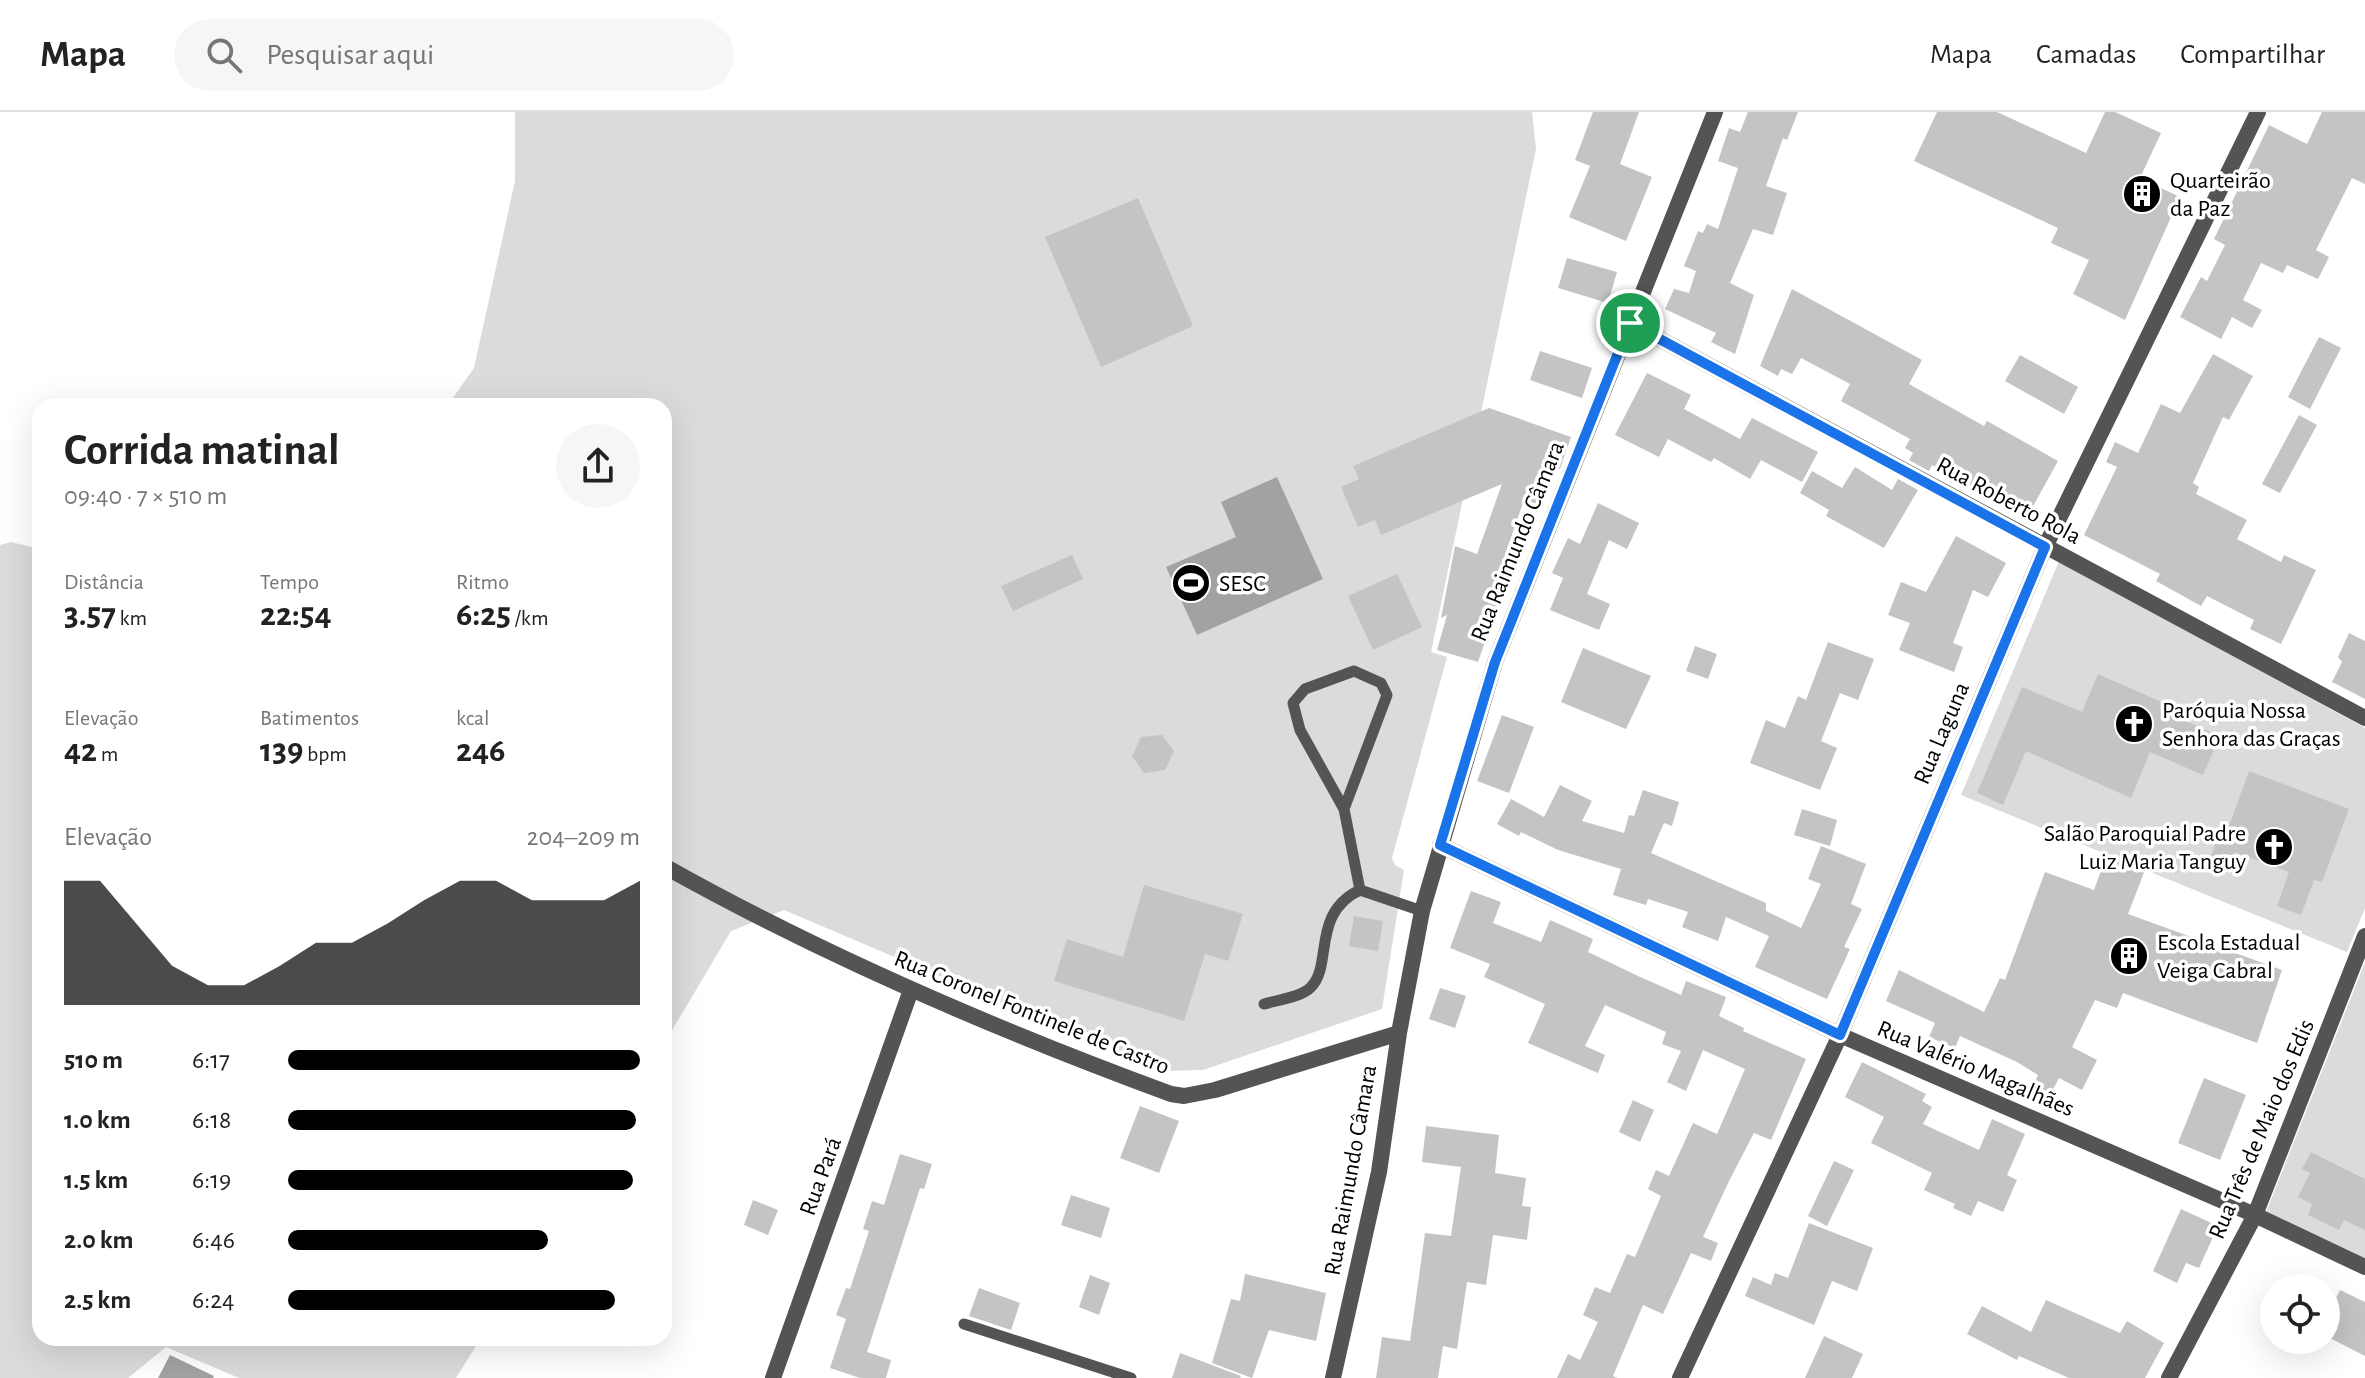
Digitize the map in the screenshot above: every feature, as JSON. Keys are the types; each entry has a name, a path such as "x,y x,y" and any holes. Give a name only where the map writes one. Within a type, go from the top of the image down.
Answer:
{"street":[{"name":"Rua Raimundo Câmara","path":"1333,1378 1379,1172 1399,1033 1422,911 1495,662 1715,112"},
{"name":"Rua Laguna","path":"1680,1378 1840,1035 2045,547 2258,112"},
{"name":"Rua Roberto Rola","path":"1630,323 2365,718"},
{"name":"Rua Valério Magalhães","path":"1440,845 1840,1035 2255,1215 2365,1267"},
{"name":"Rua Coronel Fontinele de Castro","path":"672,870 824,951 911,990 1132,1080 1184,1096 1215,1090 1399,1033"},
{"name":"Rua Três de Maio dos Edis","path":"2169,1378 2255,1215 2365,936"},
{"name":"Rua Pará","path":"773,1378 911,990"}],"lane":[{"path":"1344,809 1387,695 1381,683 1354,671 1305,689 1293,703 1300,730 1344,809 1360,890"},
{"path":"1264,1004 1309,990 1317,979 1320,953 1332,917 1344,899 1360,890 1422,911"},
{"path":"964,1324 1131,1378"}],"shaded area":[{"path":"515,112 1532,112 1536,149 1431,652 1447,657 1392,858 1395,865 1404,870 1382,1009 1203,1070 1163,1071 784,910 731,931 672,1031 672,398 453,398 474,368 515,181"},
{"path":"1277,477 1323,579 1197,635 1166,567 1236,537 1221,502"},
{"path":"11,542 32,547 32,1346 476,1346 456,1378 239,1378 166,1347 128,1378 0,1378 0,545"},
{"path":"2059,561 2365,728 2365,908 2347,952 1961,795"},
{"path":"2365,962 2365,1262 2265,1215"},
{"path":"170,1355 214,1376 213,1378 158,1378"}],"building":[{"path":"1593,112 1639,112 1620,164 1652,177 1626,241 1569,217 1590,166 1575,160"},
{"path":"1748,112 1798,112 1787,140 1783,138 1766,186 1787,193 1773,235 1753,229 1730,283 1754,295 1735,354 1711,342 1716,333 1665,309 1674,289 1689,293 1696,271 1684,266 1698,231 1703,233 1707,224 1718,229 1738,168 1718,161 1729,128 1740,132"},
{"path":"1937,112 1997,112 2086,153 2105,112 2115,112 2161,133 2140,178 2180,197 2125,320 2073,294 2089,260 2051,243 2058,228 1914,161"},
{"path":"2322,112 2365,112 2365,184 2352,178 2316,250 2329,257 2318,279 2287,265 2283,273 2261,263 2243,300 2262,310 2252,328 2232,317 2221,339 2180,317 2201,277 2207,281 2225,245 2214,239 2269,125 2307,144"},
{"path":"1138,198 1193,326 1101,367 1045,237"},
{"path":"1567,258 1617,272 1608,303 1558,288"},
{"path":"1792,289 1922,360 1909,384 1984,426 1987,421 2058,461 2027,517 1932,465 1929,471 1909,460 1913,453 1905,448 1910,439 1841,401 1850,384 1801,358 1792,374 1781,369 1778,376 1760,366"},
{"path":"2319,337 2341,348 2310,409 2288,397"},
{"path":"1540,351 1592,368 1582,398 1530,380"},
{"path":"2213,354 2253,376 2229,420 2223,417 2193,483 2199,487 2196,494 2247,520 2237,539 2281,562 2284,555 2316,570 2281,644 2250,629 2254,620 2207,596 2201,606 2156,581 2160,574 2084,535 2117,467 2106,462 2115,442 2138,453 2161,404 2180,413"},
{"path":"2020,355 2078,387 2064,414 2005,381"},
{"path":"1647,373 1691,395 1684,409 1740,439 1752,418 1818,452 1802,482 1761,460 1750,479 1714,458 1711,462 1668,439 1659,457 1615,435"},
{"path":"1489,408 1571,437 1560,469 1551,466 1537,504 1524,500 1498,575 1507,579 1478,662 1437,650 1447,615 1441,618 1455,546 1477,554 1502,484 1381,535 1375,520 1358,527 1341,487 1359,479 1353,466"},
{"path":"2299,415 2317,425 2280,493 2262,484"},
{"path":"1855,467 1892,490 1898,479 1918,490 1884,548 1826,516 1829,510 1800,493 1812,471 1842,488"},
{"path":"1598,503 1639,523 1627,549 1609,540 1587,594 1610,604 1599,630 1550,610 1563,578 1552,573 1568,538 1580,544"},
{"path":"1956,536 2006,563 1988,597 1973,590 1953,643 1963,647 1954,672 1899,650 1910,623 1888,615 1901,582 1926,592"},
{"path":"1072,555 1083,579 1013,611 1001,586"},
{"path":"1397,574 1422,627 1373,650 1348,596"},
{"path":"2349,633 2365,641 2365,699 2332,682 2342,662 2338,657"},
{"path":"1828,642 1874,659 1858,700 1840,693 1821,741 1837,748 1820,790 1750,763 1766,720 1785,728 1798,696 1806,700"},
{"path":"1695,646 1717,654 1708,679 1686,671"},
{"path":"1583,648 1651,676 1626,729 1561,702"},
{"name":"Paróquia Nossa Senhora das Graças","path":"2098,674 2166,704 2163,711 2220,736 2203,775 2150,752 2131,798 2026,751 2003,805 1977,793 2022,687 2082,712"},
{"path":"1502,715 1534,727 1509,793 1477,781"},
{"path":"1162,735 1174,751 1165,770 1144,773 1132,756 1141,737"},
{"name":"Salão Paroquial Padre Luiz Maria Tanguy","path":"2249,771 2349,809 2322,882 2314,880 2301,915 2277,906 2289,872 2235,852 2227,873 2207,866 2217,840 2223,842"},
{"path":"1560,785 1592,801 1582,821 1624,833 1629,815 1634,816 1643,790 1679,802 1672,826 1664,823 1651,853 1766,903 1766,911 1801,928 1821,884 1808,879 1821,846 1866,864 1851,904 1862,909 1844,947 1850,949 1827,999 1755,967 1769,936 1726,917 1718,941 1682,927 1688,912 1648,899 1646,905 1613,895 1621,869 1558,850 1521,832 1519,836 1497,824 1511,799 1544,817"},
{"path":"1802,809 1837,820 1830,846 1794,835"},
{"name":"Escola Estadual Veiga Cabral","path":"2107,854 2145,870 2128,914 2282,970 2257,1043 2123,993 2117,1008 2095,1000 2072,1047 2097,1060 2082,1090 2059,1078 2047,1101 2030,1092 2038,1075 1960,1036 1955,1048 1929,1037 1935,1023 1886,1001 1899,970 1984,1012 2000,978 2005,980 2045,872 2094,890"},
{"path":"1144,885 1243,914 1228,961 1205,954 1184,1021 1054,981 1067,939 1123,957"},
{"path":"1471,891 1501,902 1493,923 1541,942 1550,920 1593,939 1588,952 1681,995 1686,981 1726,997 1719,1016 1744,1028 1743,1031 1806,1059 1771,1140 1754,1133 1729,1181 1703,1237 1718,1243 1711,1261 1691,1253 1663,1314 1643,1305 1613,1376 1617,1378 1557,1378 1568,1354 1580,1360 1598,1322 1583,1315 1595,1287 1610,1293 1627,1254 1635,1257 1661,1196 1648,1189 1656,1170 1669,1176 1693,1123 1717,1134 1745,1069 1703,1050 1686,1091 1667,1082 1681,1051 1662,1044 1666,1032 1605,1005 1585,1046 1605,1055 1598,1073 1528,1043 1545,1004 1484,977 1490,964 1450,948"},
{"path":"1354,916 1383,921 1378,951 1349,946"},
{"path":"1440,988 1466,996 1455,1028 1429,1019"},
{"path":"1862,1062 1926,1094 1922,1101 1932,1107 1923,1124 1979,1150 1992,1119 2025,1134 2007,1175 2017,1180 2003,1212 1978,1201 1971,1216 1953,1208 1955,1204 1924,1190 1932,1173 1871,1143 1884,1117 1845,1097"},
{"path":"2204,1078 2246,1095 2220,1160 2178,1143"},
{"path":"1633,1100 1654,1110 1640,1142 1619,1132"},
{"path":"1140,1106 1179,1121 1159,1173 1120,1158"},
{"path":"1426,1126 1499,1135 1495,1173 1526,1178 1522,1206 1531,1207 1527,1240 1493,1235 1486,1285 1467,1282 1457,1349 1443,1346 1438,1378 1376,1378 1382,1337 1410,1341 1425,1233 1451,1236 1461,1167 1422,1162"},
{"path":"2311,1152 2365,1179 2365,1230 2344,1220 2339,1230 2308,1215 2312,1204 2298,1197 2310,1173 2302,1169"},
{"path":"900,1154 932,1164 924,1189 920,1188 867,1352 891,1360 886,1378 860,1378 830,1368 846,1319 836,1315 846,1288 850,1289 869,1231 863,1229 872,1201 884,1205"},
{"path":"1834,1161 1854,1170 1827,1226 1808,1216"},
{"path":"1071,1195 1110,1208 1101,1238 1061,1225"},
{"path":"753,1200 778,1210 768,1235 744,1225"},
{"path":"2181,1209 2218,1226 2199,1268 2186,1263 2177,1283 2153,1271"},
{"path":"1809,1223 1873,1248 1857,1291 1832,1281 1814,1325 1745,1296 1753,1277 1771,1285 1775,1273 1788,1278"},
{"path":"1245,1274 1326,1293 1316,1341 1269,1330 1252,1378 1212,1363 1231,1299 1240,1301"},
{"path":"1090,1275 1110,1283 1099,1315 1079,1307"},
{"path":"979,1288 1020,1303 1011,1330 969,1316"},
{"path":"2340,1290 2365,1302 2365,1356 2340,1343"},
{"path":"2046,1300 2120,1333 2127,1321 2164,1343 2145,1378 2069,1378 2019,1356 2017,1360 1967,1334 1982,1306 2031,1332"},
{"path":"1824,1336 1863,1354 1852,1378 1805,1378"},
{"path":"1180,1353 1241,1376 1172,1378"}],"place":[{"name":"Quarteirão da Paz","path":"2142,194"},
{"name":"SESC","path":"1191,583"},
{"name":"Paróquia Nossa Senhora das Graças","path":"2134,724"},
{"name":"Salão Paroquial Padre Luiz Maria Tanguy","path":"2274,847"},
{"name":"Escola Estadual Veiga Cabral","path":"2129,956"}],"route":[{"path":"1630,323 2045,547 1840,1035 1440,845 1495,662 1630,323"}]}
